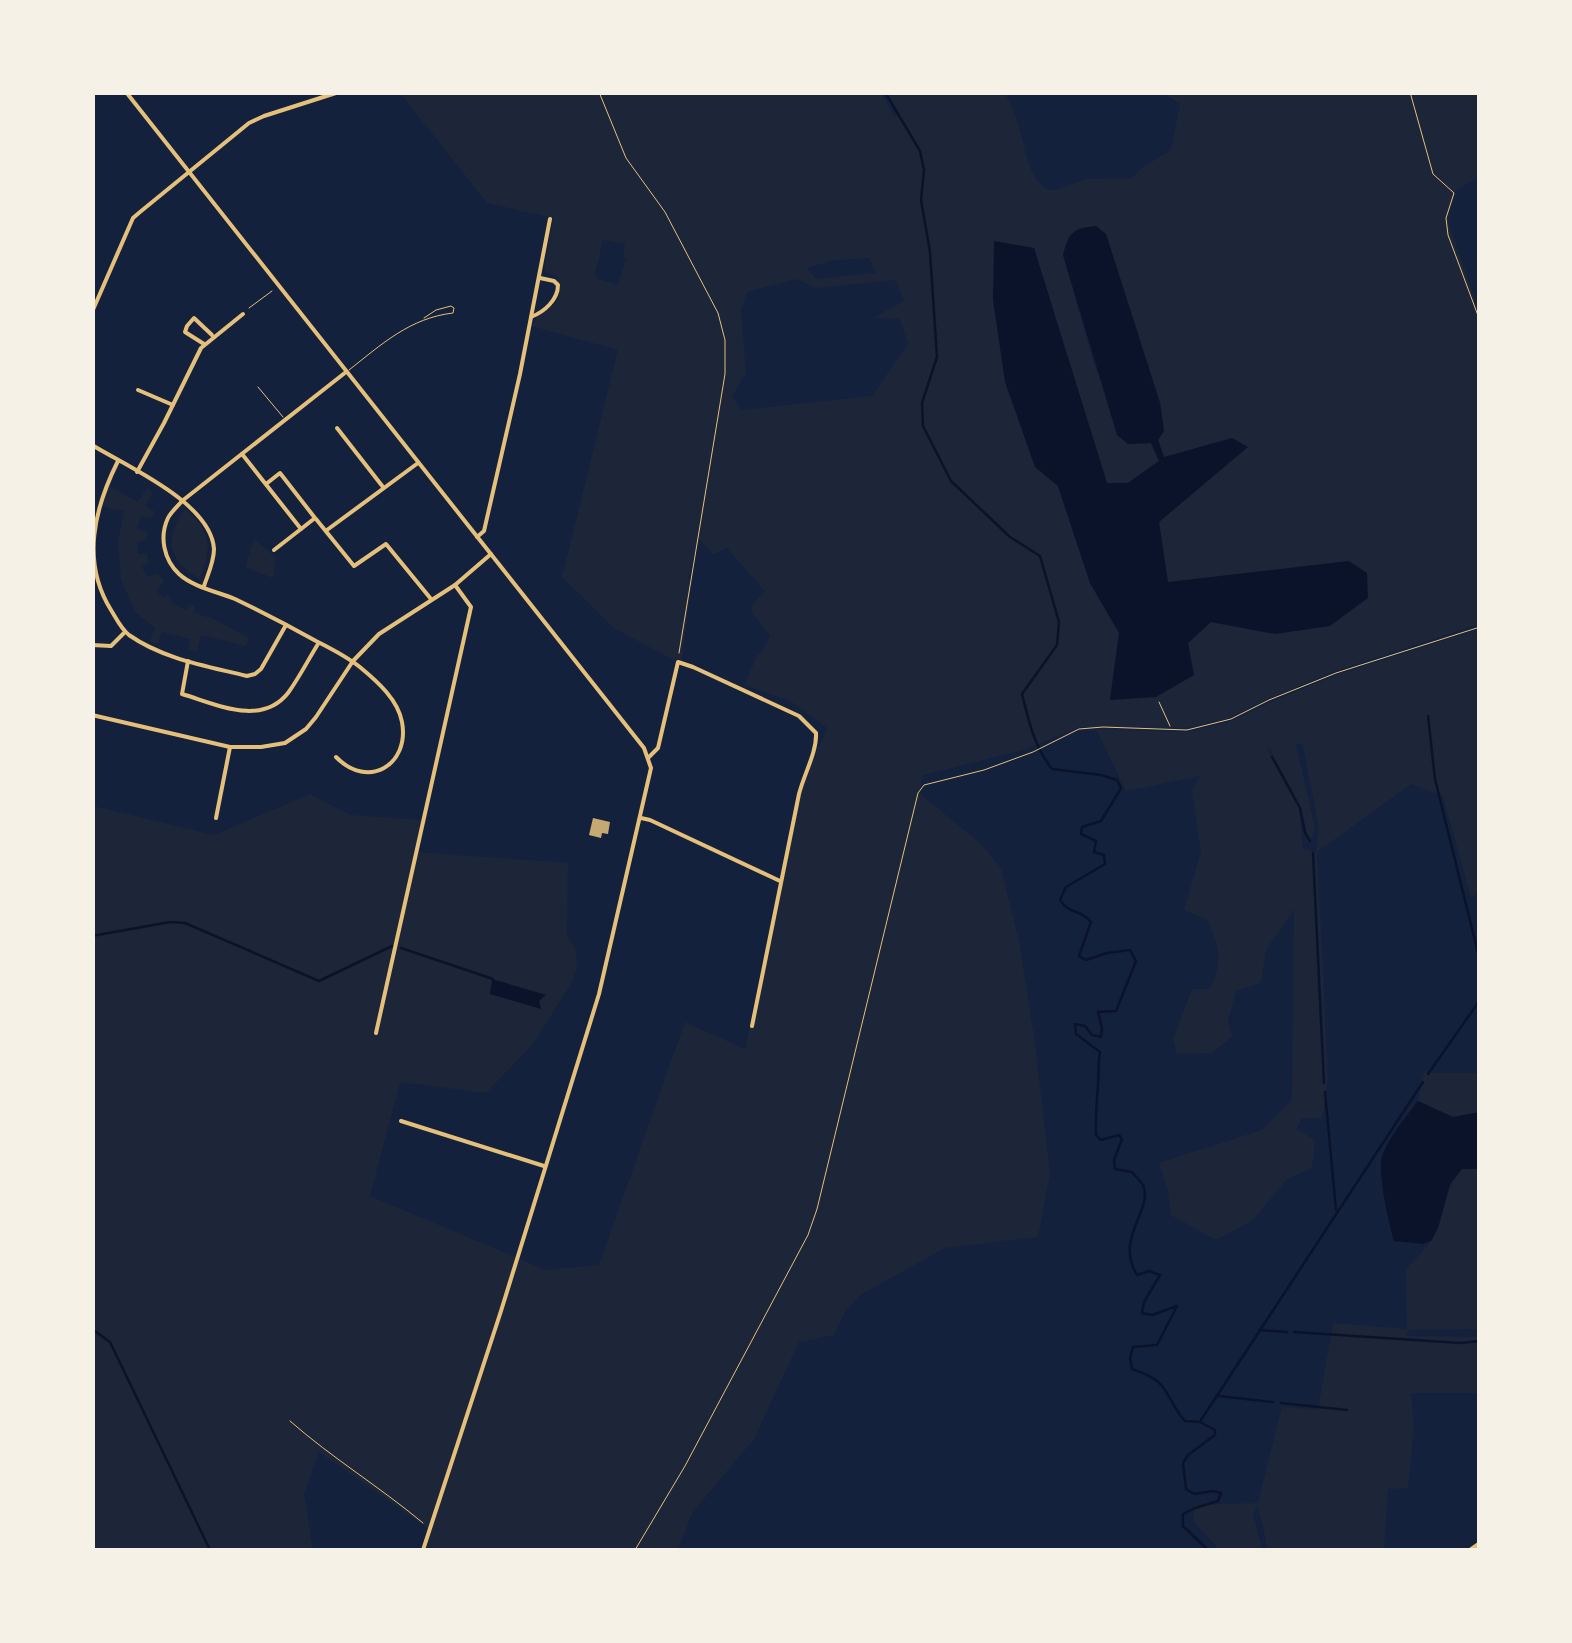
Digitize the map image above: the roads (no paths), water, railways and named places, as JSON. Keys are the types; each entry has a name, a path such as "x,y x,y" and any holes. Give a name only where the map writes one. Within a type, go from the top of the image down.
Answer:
{"street":[{"path":"126,92 644,748 648,758 651,773 599,994 423,1550"},
{"path":"92,312 133,218 249,123 339,92"},
{"path":"477,537 484,531 550,218"},
{"path":"531,317 552,302 558,292 554,280 540,278"},
{"path":"138,472 204,344 243,314"},
{"path":"204,344 186,332 190,320 198,319 214,336"},
{"path":"336,757 360,773 376,772 390,764 400,748 403,724 378,683 353,661 320,642 180,576 167,558 163,538 168,518 182,500 346,372"},
{"path":"138,390 173,405"},
{"path":"337,428 383,487"},
{"path":"92,445 182,500 198,514 212,540 214,560 204,586"},
{"path":"242,454 301,529"},
{"path":"118,461 94,522 94,580 125,632 156,650 247,676 261,669 286,624"},
{"path":"327,530 418,463"},
{"path":"266,484 280,473 354,566 386,544 431,599"},
{"path":"274,550 315,518"},
{"path":"92,715 230,747 285,744 316,718 353,661 379,634 455,585 491,554"},
{"path":"376,1033 470,607 455,585"},
{"path":"92,645 111,646 125,632"},
{"path":"188,661 182,694 247,712 261,711 287,695 320,642"},
{"path":"648,758 658,748 678,662 799,716 816,734 816,749 804,772 780,881 752,1026"},
{"path":"216,818 230,747"},
{"path":"641,818 780,881"},
{"path":"401,1122 545,1166"},
{"path":"1470,1550 1480,1542"}],"lane":[{"path":"346,372 399,332 436,310 454,308 453,313 424,318"},
{"path":"258,386 285,420"}],"waterway":[{"path":"885,92 920,151 924,170 921,200 930,252 937,357 922,403 923,426 951,481 1010,537 1040,556 1059,622 1057,645 1022,694 1041,752 1052,769 1101,775 1117,780 1121,788 1101,821 1082,827 1081,834 1096,841 1094,852 1104,855 1105,864 1066,887 1060,900 1091,922 1079,956 1086,960 1130,950 1136,961 1116,1011 1098,1012 1101,1037 1075,1024 1076,1034 1100,1052 1096,1135 1101,1140 1119,1135 1122,1139 1114,1160 1115,1169 1132,1172 1143,1185 1145,1194 1132,1236 1131,1261 1137,1275 1149,1271 1160,1275 1142,1313 1152,1315 1177,1306 1157,1345 1133,1347 1132,1369 1159,1383 1185,1421 1200,1422 1215,1430 1215,1435 1183,1463 1186,1489 1194,1494 1221,1493 1218,1501 1183,1514 1183,1526 1208,1550"},
{"path":"1428,716 1435,779 1480,961"},
{"path":"1272,757 1300,808 1310,841"},
{"path":"1313,853 1324,1083"},
{"path":"92,936 170,922 185,923 319,981 392,946"},
{"path":"401,948 493,979"},
{"path":"1428,1074 1480,1000"},
{"path":"1201,1420 1423,1082"},
{"path":"1325,1092 1336,1210"},
{"path":"92,1329 110,1342 210,1550"},
{"path":"1259,1330 1287,1332"},
{"path":"1294,1332 1480,1341"},
{"path":"1219,1396 1273,1402"},
{"path":"1281,1403 1347,1410"}]}
